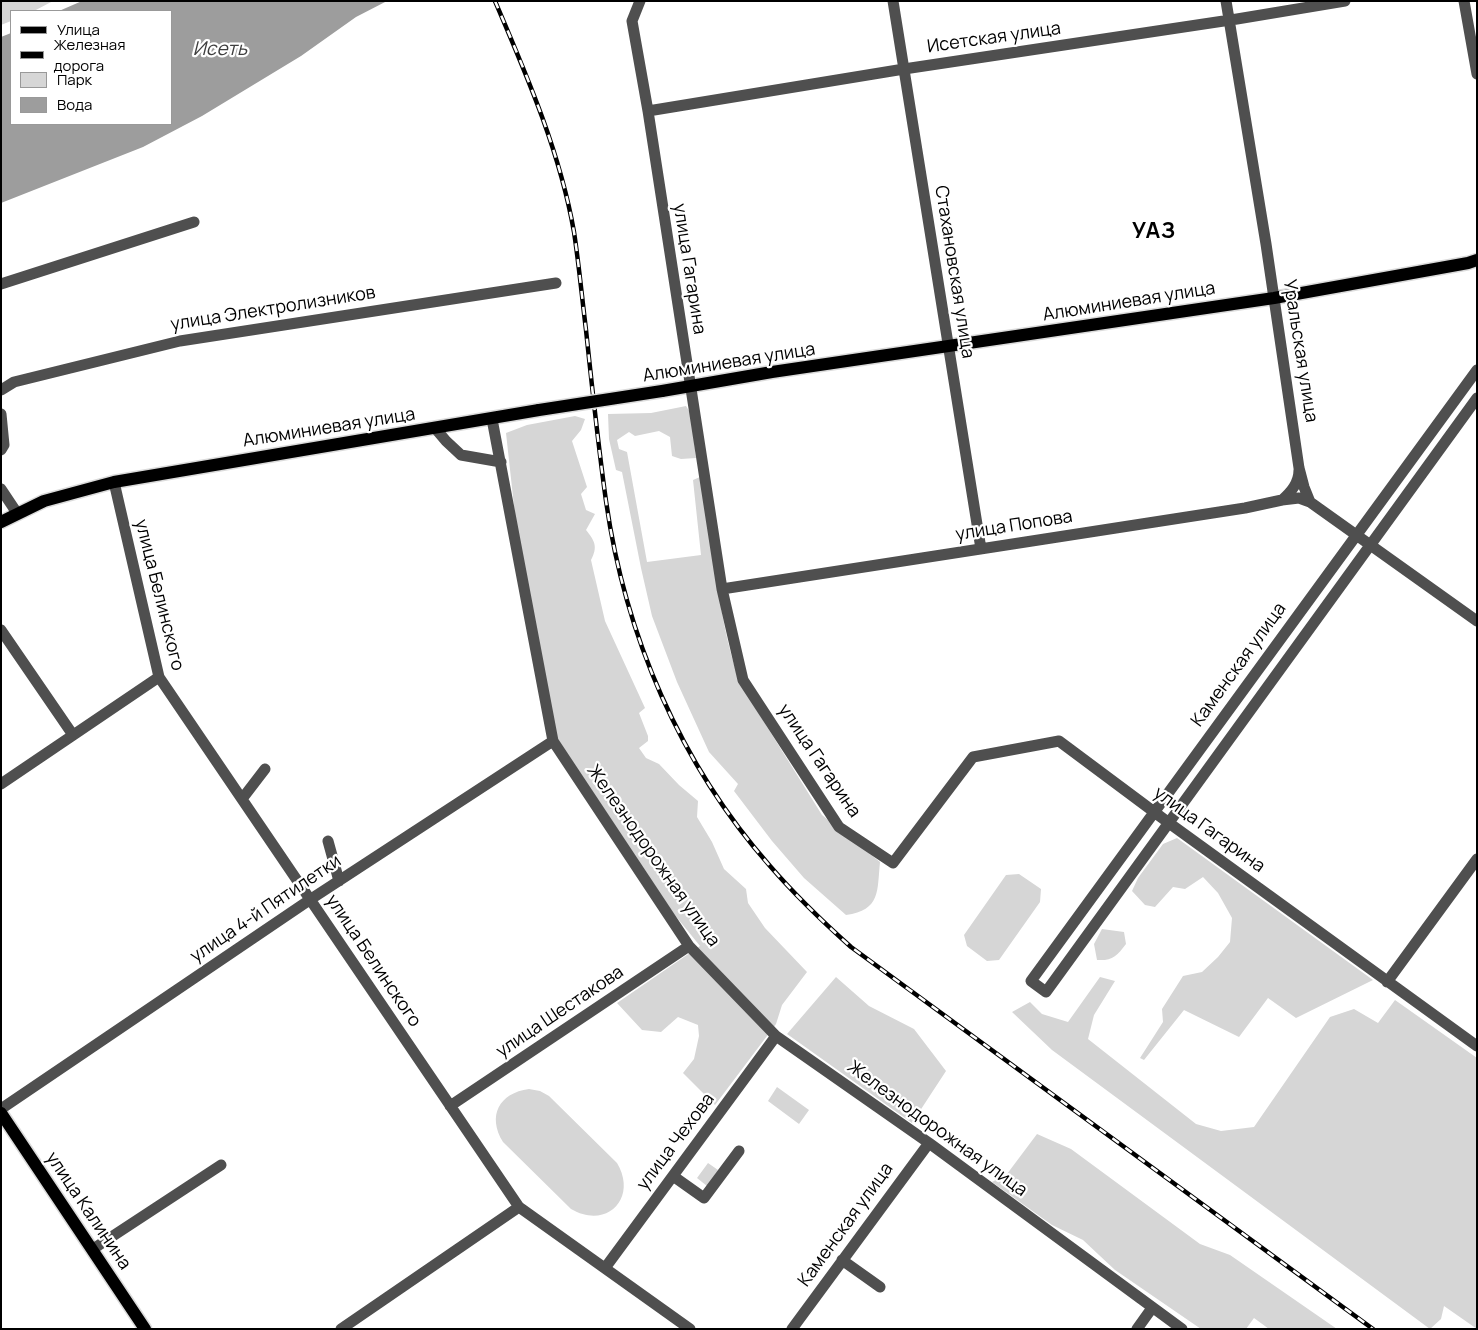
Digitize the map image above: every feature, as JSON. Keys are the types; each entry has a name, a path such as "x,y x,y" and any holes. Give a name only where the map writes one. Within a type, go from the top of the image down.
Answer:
{"main road":[{"name":"Алюминиевая улица","path":"1,522 44,501 114,482 772,372 1274,298 1474,262"},
{"name":"улица Калинина","path":"1,1113 145,1329"}],"street":[{"name":"улица Гагарина","path":"640,1 632,21 648,111 722,589 743,680 839,827 893,864 973,757 1059,741 1477,1046"},
{"name":"Стахановская улица","path":"893,1 980,549"},
{"name":"Уральская улица","path":"1226,1 1266,244 1299,468 1310,502"},
{"name":"Исетская улица","path":"648,111 904,69 1345,1"},
{"path":"1464,1 1477,74"},
{"path":"1,284 194,222"},
{"name":"улица Электролизников","path":"1,390 14,382 180,341 556,283"},
{"name":"Каменская улица","path":"1475,405 1370,546 1046,992 1031,981 1477,370"},
{"path":"1,414 4,446 1,450"},
{"name":"Железнодорожная улица","path":"492,419 553,741 689,946 776,1036 929,1143 1182,1329"},
{"path":"435,428 461,455 500,462"},
{"path":"1282,500 1289,494 1297,482 1299,468"},
{"name":"улица Белинского","path":"114,482 159,677 450,1106 519,1207 690,1329"},
{"path":"1,489 17,513"},
{"name":"улица Попова","path":"722,589 1245,508 1282,500 1299,498 1310,502"},
{"path":"1310,502 1477,622"},
{"path":"1,630 73,735"},
{"path":"1,784 159,677"},
{"name":"улица 4-й Пятилетки","path":"1,1109 311,899 553,741"},
{"path":"242,799 265,769"},
{"path":"328,841 339,881"},
{"path":"1387,982 1477,859"},
{"name":"улица Шестакова","path":"450,1106 689,946"},
{"name":"улица Чехова","path":"605,1268 776,1036"},
{"name":"Каменская улица","path":"792,1329 929,1143"},
{"path":"673,1176 704,1198 739,1151"},
{"path":"93,1249 221,1165"},
{"path":"341,1329 519,1207"},
{"path":"842,1260 880,1287"},
{"path":"1137,1329 1152,1308"}],"green space":[{"path":"1,1 53,1 36,10 10,10 10,21 1,25"},
{"path":"686,406 691,414 696,458 681,459 672,456 670,437 659,431 635,436 629,432 617,440 619,449 627,452 647,562 701,555 693,480 700,477 723,618 741,685 822,815 880,862 875,898 866,909 846,915 804,878 772,841 734,791 738,784 709,752 677,682 652,616 622,472 616,470 609,439 608,414 651,413"},
{"path":"575,416 585,419 581,430 572,441 587,487 581,494 586,510 595,514 586,530 592,538 595,548 591,560 605,621 645,708 639,713 648,736 648,741 639,748 646,758 659,764 698,801 697,817 712,842 724,869 746,889 748,903 765,928 807,972 782,1005 776,1024 715,1105 683,1073 694,1059 699,1036 698,1025 678,1017 661,1032 642,1030 617,1003 700,946 674,914 557,738 515,515 506,433 527,425"},
{"path":"1177,838 1373,980 1296,1018 1268,998 1239,1037 1184,1010 1144,1060 1140,1058 1163,1022 1162,1009 1183,976 1202,972 1230,942 1232,918 1218,893 1203,877 1185,889 1173,887 1155,907 1145,905 1132,891 1138,878 1163,844"},
{"path":"1019,874 1041,889 1040,902 999,960 987,961 967,946 964,935 1006,875"},
{"path":"1102,929 1124,932 1126,944 1114,957 1107,960 1097,960 1094,944"},
{"path":"836,977 869,1006 914,1029 946,1071 912,1123 787,1034"},
{"path":"1100,977 1115,981 1094,1015 1088,1039 1196,1124 1221,1131 1254,1127 1330,1017 1354,1009 1378,1023 1395,1000 1477,1058 1477,1329 1444,1306 1441,1319 1430,1329 1052,1050 1012,1012 1030,1002 1042,1014 1068,1022"},
{"path":"777,1087 809,1110 799,1124 768,1101"},
{"path":"529,1089 540,1091 549,1096 617,1163 623,1176 624,1188 621,1198 615,1207 607,1213 596,1216 571,1209 503,1142 496,1123 499,1107 510,1095"},
{"path":"1037,1134 1071,1149 1200,1244 1230,1255 1337,1329 1269,1329 1254,1318 1246,1329 1201,1329 1115,1270 1083,1240 1052,1225 992,1182 1007,1174"},
{"path":"708,1163 718,1170 707,1186 697,1178"}],"water":[{"name":"Исеть","path":"82,1 387,1 356,17 301,56 202,116 143,147 1,203 1,37 10,33 10,125 172,125 172,10 61,10"}],"railway":[{"path":"495,1 541,115 568,202 574,232 606,501 615,551 627,600 661,696 709,785 738,827 770,866 809,908 851,947 1373,1329"}],"district":[{"name":"УАЗ","path":"1154,232"}]}
